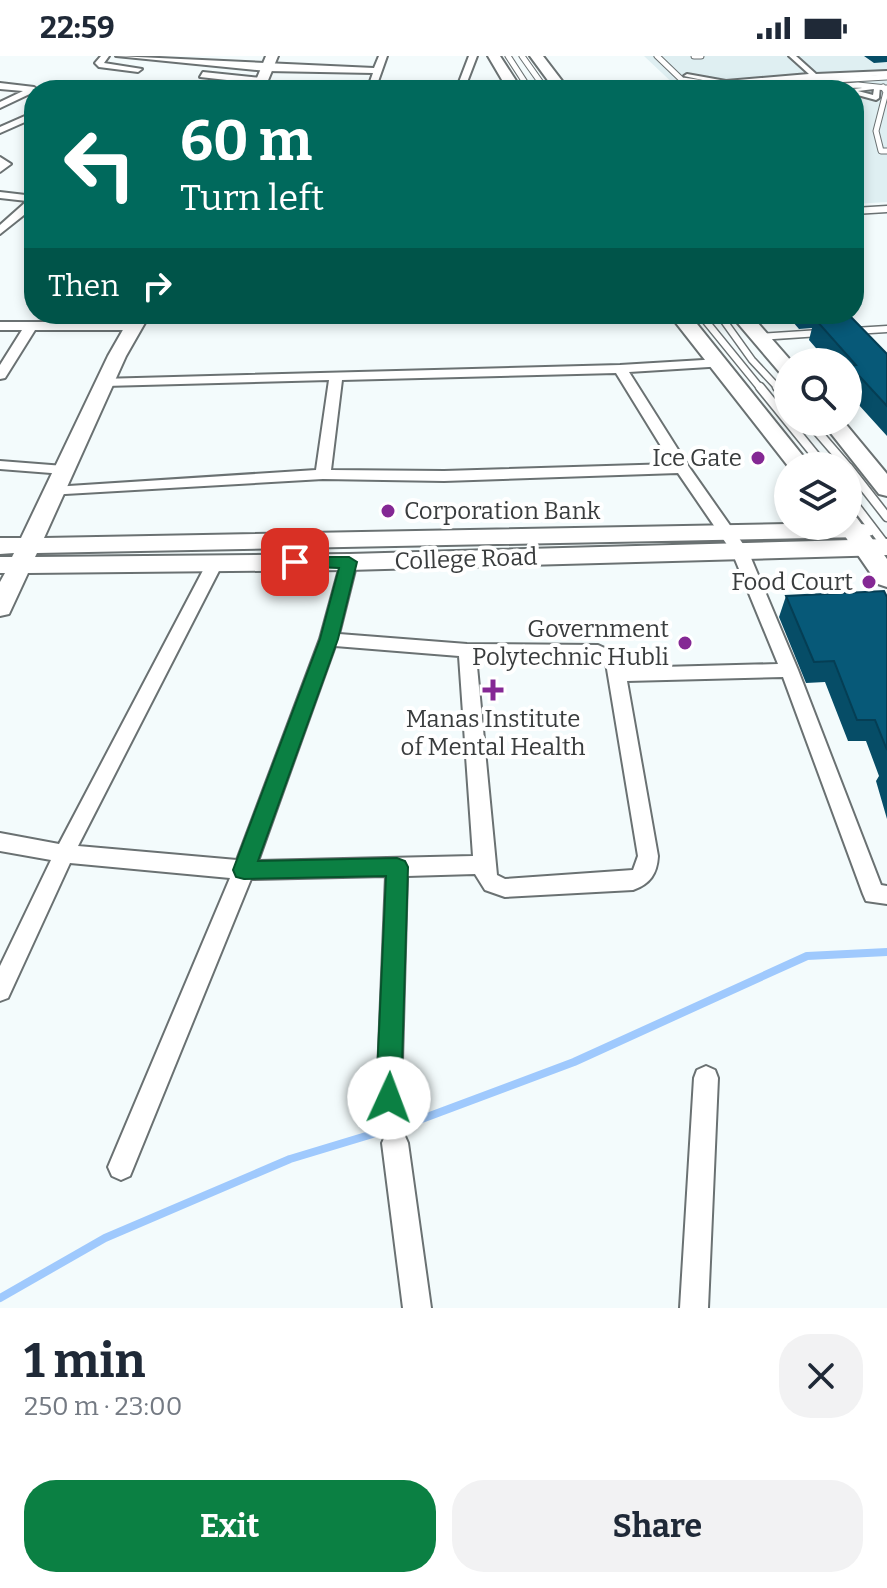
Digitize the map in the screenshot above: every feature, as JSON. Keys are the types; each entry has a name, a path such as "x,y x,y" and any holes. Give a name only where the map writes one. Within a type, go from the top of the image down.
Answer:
{"main road":[{"path":"494,56 509,80"},
{"path":"536,56 554,80"},
{"path":"0,608 17,559 135,324"},
{"path":"693,324 789,452"},
{"path":"749,324 774,354"},
{"path":"844,436 887,489"},
{"path":"0,546 17,559 726,531 874,534 887,578"},
{"name":"College Road","path":"17,559 349,562 740,551 874,534"}],"street":[{"path":"105,56 99,63 102,65 155,71"},
{"path":"120,56 265,74"},
{"path":"329,70 334,56"},
{"path":"375,80 383,56"},
{"path":"464,80 473,56"},
{"path":"792,56 817,78"},
{"path":"185,74 378,71"},
{"path":"787,80 887,77"},
{"path":"0,86 24,89"},
{"path":"864,88 878,87 878,98 864,95"},
{"path":"0,105 24,95"},
{"path":"0,130 24,119"},
{"path":"0,160 6,164 0,169"},
{"path":"0,195 24,199"},
{"path":"1,230 24,209"},
{"path":"0,326 76,324"},
{"path":"0,375 30,327"},
{"path":"105,382 620,369 720,363"},
{"path":"620,369 682,468 740,551 874,894 887,895"},
{"path":"323,474 336,376"},
{"path":"0,465 64,470"},
{"path":"53,492 323,474 444,476 682,468"},
{"path":"121,1167 244,870 329,639 349,562"},
{"path":"0,990 64,854 215,563"},
{"path":"329,639 467,650 598,651 614,660 648,856 648,867 642,876 633,881 505,888 494,886 485,877 467,650"},
{"path":"617,675 789,670"},
{"path":"0,842 64,854 244,870 484,865"},
{"path":"389,1098 397,867"},
{"path":"694,1308 706,1078"},
{"path":"395,1143 417,1308"}],"lane":[{"path":"508,56 524,80"},
{"path":"522,56 539,80"},
{"path":"657,56 688,80"},
{"path":"694,56 701,56"},
{"path":"876,85 873,81 887,77"},
{"path":"864,86 885,88 885,100 876,131 881,151 887,151"},
{"path":"864,95 885,100"},
{"path":"864,210 887,209"},
{"path":"695,324 811,452"},
{"path":"726,324 774,384"},
{"path":"851,331 887,329"},
{"path":"760,337 836,332"},
{"path":"821,436 834,452"},
{"path":"862,504 874,534"},
{"path":"862,516 874,534"}],"shaded area":[{"path":"644,56 887,56 887,202 864,203 864,80 669,80"}],"building":[{"path":"819,324 858,324 887,354 887,406 862,379 862,348 841,348"},
{"path":"884,591 887,597 887,750 875,720 857,720 834,661 814,662 786,596"}],"waterway":[{"path":"0,1298 105,1238 290,1159 419,1120 574,1062 807,956 887,952"}],"place":[{"name":"Ice Gate","path":"758,458"},
{"name":"Corporation Bank","path":"388,511"},
{"name":"Food Court","path":"869,582"},
{"name":"Government Polytechnic Hubli","path":"685,643"},
{"name":"Manas Institute of Mental Health","path":"493,690"}],"route":[{"path":"295,562 349,562 329,639 244,870 397,867 389,1098"}]}
